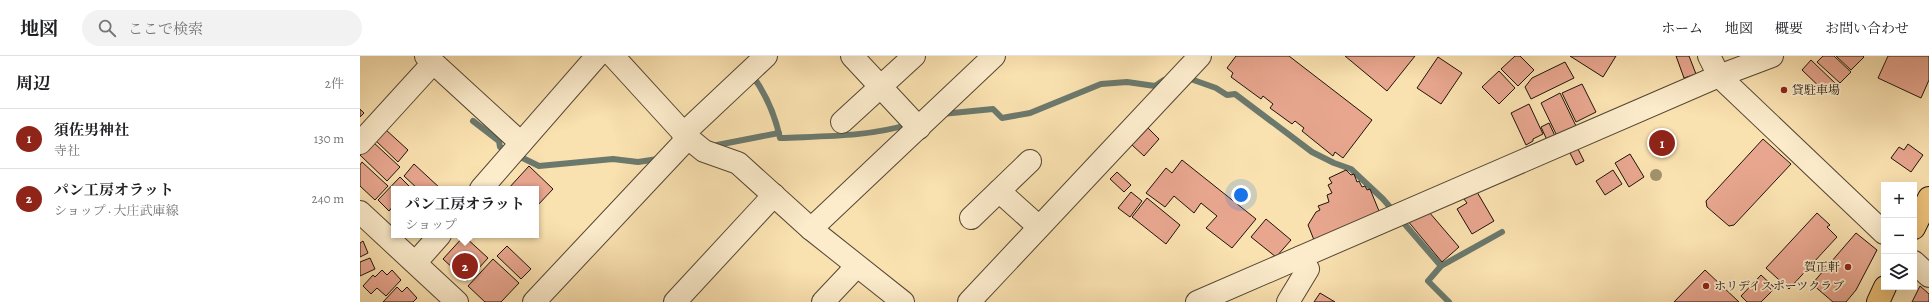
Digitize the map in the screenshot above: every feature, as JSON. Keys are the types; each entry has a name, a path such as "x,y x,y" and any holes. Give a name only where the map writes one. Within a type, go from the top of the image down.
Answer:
{"main road":[{"path":"1917,222 1929,198"},
{"path":"1878,302 1884,290"}],"street":[{"path":"484,186 597,56"},
{"path":"613,56 685,136 704,151 738,163 811,229 856,267 903,302"},
{"path":"534,302 685,136 766,56"},
{"path":"852,56 880,86 922,121"},
{"path":"842,122 914,56"},
{"path":"811,229 922,121 994,56"},
{"path":"1709,56 1719,76 1881,230"},
{"path":"1197,302 1719,76 1772,56"},
{"path":"360,143 438,61 521,143"},
{"path":"969,302 1188,69"},
{"path":"971,218 1030,161"},
{"path":"999,191 1039,227"},
{"path":"675,302 774,195"},
{"path":"360,212 416,262 457,302"},
{"path":"416,262 437,238"},
{"path":"1288,302 1308,269 1301,257"},
{"path":"1917,265 1929,276"},
{"path":"823,302 856,267"}],"building":[{"path":"1236,56 1289,56 1372,120 1343,158 1335,152 1333,156 1302,131 1304,128 1295,121 1292,124 1270,108 1273,104 1263,96 1261,99 1231,77 1233,73 1227,68"},
{"path":"1345,56 1415,56 1387,91"},
{"path":"1515,56 1520,56 1534,70 1518,86 1501,69"},
{"path":"1570,56 1616,56 1603,77"},
{"path":"1676,56 1689,56 1696,74 1684,78"},
{"path":"1823,56 1834,56 1851,72 1840,83 1817,62"},
{"path":"1836,56 1863,56 1864,57 1851,70"},
{"path":"1888,56 1929,56 1929,80 1921,98 1878,78"},
{"path":"1438,57 1462,73 1441,104 1417,88"},
{"path":"1811,60 1836,84 1826,93 1802,70"},
{"path":"1565,62 1574,78 1531,99 1525,87 1532,78"},
{"path":"1499,71 1515,88 1499,104 1482,87"},
{"path":"1582,84 1596,112 1576,122 1562,93"},
{"path":"1560,93 1576,126 1557,136 1541,103"},
{"path":"1529,104 1543,134 1533,139 1533,141 1526,145 1511,113"},
{"path":"360,109 364,113 360,117"},
{"path":"1549,123 1555,136 1547,140 1541,127"},
{"path":"1148,128 1159,139 1144,156 1132,145"},
{"path":"385,129 408,150 398,162 375,140"},
{"path":"1763,139 1791,164 1734,225 1729,226 1707,207 1706,201"},
{"path":"373,142 400,167 387,181 360,155"},
{"path":"1908,144 1923,155 1911,172 1891,158 1899,147 1904,150"},
{"path":"1577,147 1584,161 1576,165 1569,151"},
{"path":"1630,154 1644,177 1629,187 1615,163"},
{"path":"1182,160 1256,219 1232,248 1206,228 1217,216 1201,203 1194,213 1174,196 1165,207 1146,193 1166,168 1172,173"},
{"path":"362,162 388,186 375,200 360,186 360,165"},
{"path":"414,164 438,186 415,186 404,176"},
{"path":"529,166 553,189 539,204 539,186 511,186"},
{"path":"1346,170 1351,175 1354,174 1357,182 1359,181 1362,187 1365,186 1367,190 1370,189 1379,211 1314,240 1308,225 1316,212 1320,210 1318,206 1329,202 1327,195 1332,193 1328,185 1332,183 1329,178"},
{"path":"1613,170 1622,184 1605,195 1596,181"},
{"path":"1117,172 1131,185 1124,192 1110,179"},
{"path":"400,177 409,186 391,186"},
{"path":"391,186 391,209 389,211 378,200"},
{"path":"1131,192 1142,201 1130,217 1118,208"},
{"path":"1477,192 1494,221 1472,234 1457,209 1467,203 1464,199"},
{"path":"1147,198 1180,225 1166,244 1132,217"},
{"path":"1429,212 1459,247 1442,262 1407,220"},
{"path":"1817,213 1830,225 1827,227 1837,237 1789,289 1766,268"},
{"path":"1266,219 1291,240 1276,257 1251,237"},
{"name":"賀正軒","path":"1856,233 1877,250 1856,290 1846,302 1833,302 1812,284"},
{"path":"462,238 466,238 488,258 467,281 443,259"},
{"path":"363,241 368,253 360,257 360,243"},
{"path":"507,246 531,269 521,279 497,256"},
{"path":"370,258 375,269 360,276 360,262"},
{"path":"493,259 519,283 501,302 485,302 468,286"},
{"path":"382,270 387,275 392,270 401,280 386,296 377,288 371,294 363,286 373,275 375,277"},
{"name":"ホリデイスポーツクラブ","path":"1705,270 1739,302 1674,302"},
{"path":"1761,275 1775,288 1761,302 1747,302 1741,296"},
{"path":"1920,286 1929,294 1929,302 1912,302"},
{"path":"397,287 402,292 407,287 417,298 413,302 383,302"},
{"path":"1320,293 1335,302 1314,302"}],"waterway":[{"path":"752,75 762,90 769,105 780,138 862,134 910,124"},
{"path":"1185,77 1216,88 1227,95 1235,94 1312,152 1334,163 1351,169 1383,199 1441,266 1428,281 1449,302"},
{"path":"942,114 993,109 1002,118 1030,113 1101,84 1127,82 1155,86 1164,80"},
{"path":"473,121 499,141 500,147 539,166 613,159 638,162 658,159"},
{"path":"712,146 779,133"},
{"path":"1441,266 1502,232"}],"place":[{"name":"貸駐車場","path":"1784,90"},
{"name":"須佐男神社","path":"1662,143"},
{"name":"パン工房オラット","path":"465,266"},
{"name":"賀正軒","path":"1848,267"},
{"name":"ホリデイスポーツクラブ","path":"1706,286"}]}
